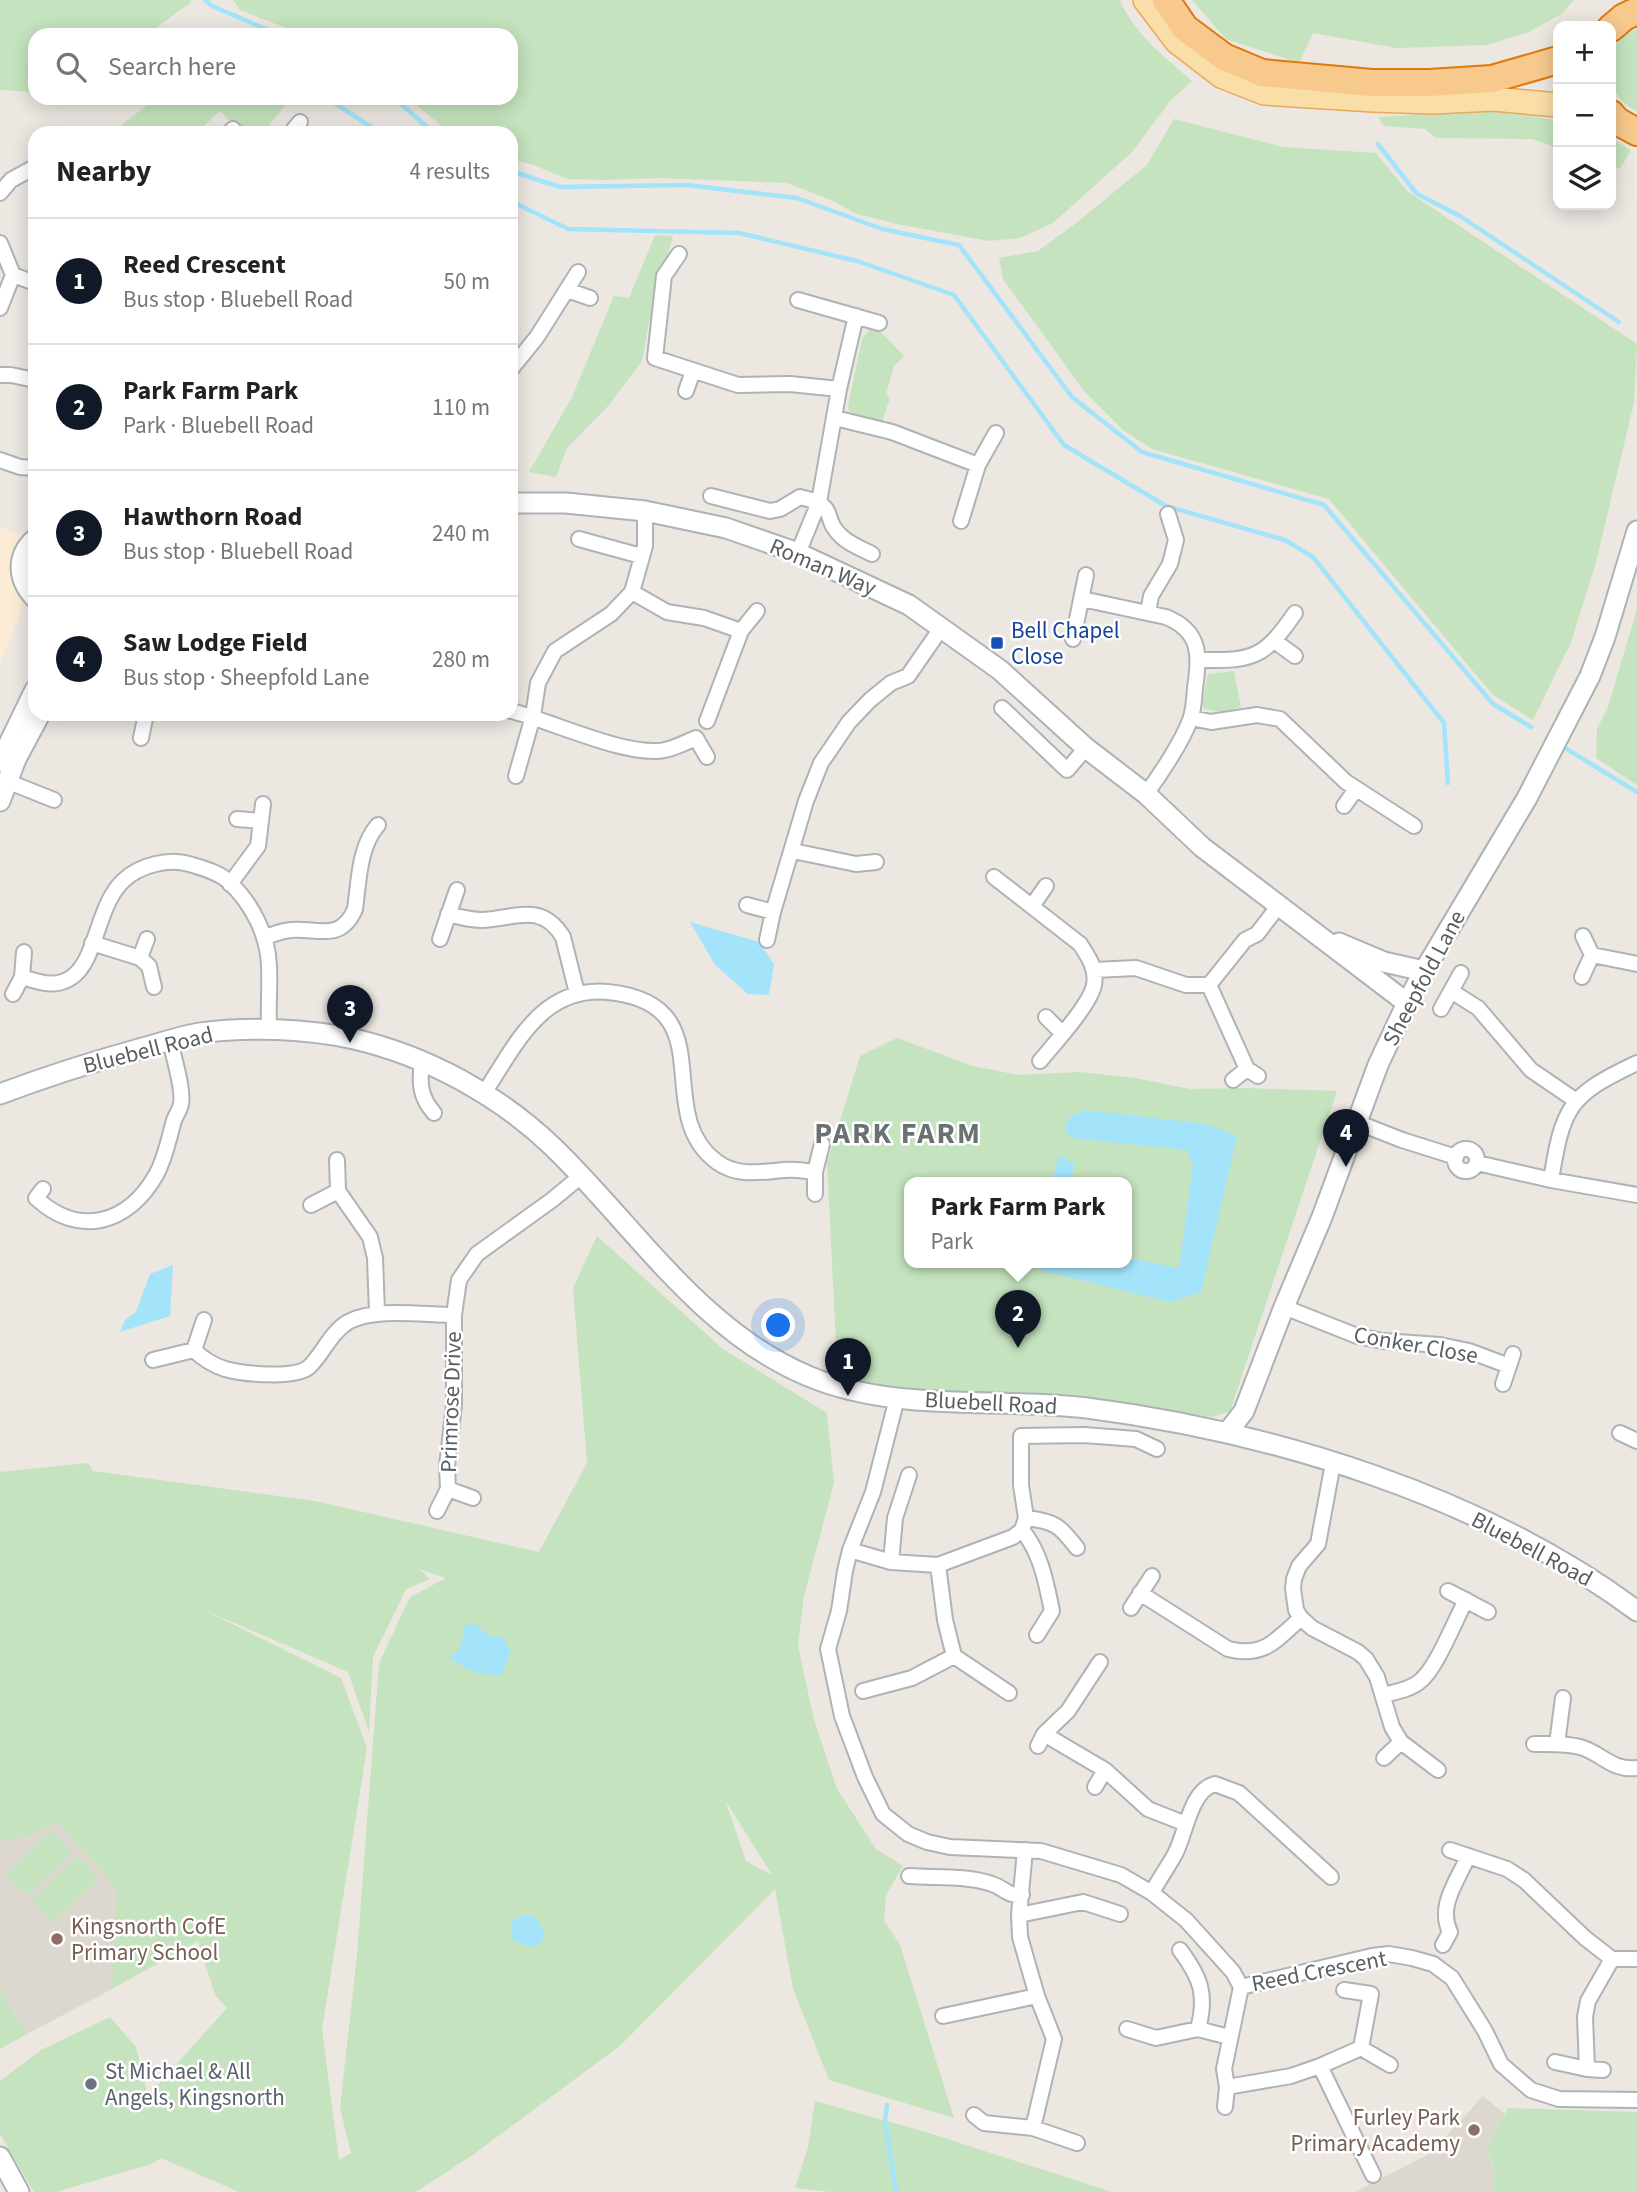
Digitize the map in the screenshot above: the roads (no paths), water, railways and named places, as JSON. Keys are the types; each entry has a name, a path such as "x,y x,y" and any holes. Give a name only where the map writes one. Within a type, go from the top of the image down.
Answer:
{"highway":[{"path":"1166,0 1185,28 1224,57 1262,72 1372,83 1429,83 1492,79 1553,61"}],"main road":[{"path":"1145,0 1177,42 1221,76 1264,93 1397,101 1493,99 1553,105"}],"street":[{"path":"0,193 11,180 28,171"},
{"path":"0,243 13,275 0,307"},
{"path":"679,254 664,276 655,358 738,385 790,384 839,388"},
{"path":"518,360 537,337 578,272"},
{"path":"13,275 28,280"},
{"path":"567,290 590,298"},
{"path":"798,300 879,323"},
{"path":"798,553 819,502 839,388 856,316"},
{"path":"686,391 694,371"},
{"path":"0,375 28,379"},
{"path":"835,418 892,432 978,465"},
{"path":"961,521 978,465 996,433"},
{"path":"0,460 28,468"},
{"path":"711,495 769,511 780,509 800,497 819,502 827,508 841,536 872,554"},
{"name":"Roman Way","path":"518,503 566,503 646,511 726,528 798,553 909,605 1000,670 1086,748 1146,793 1202,847 1407,1003"},
{"path":"516,776 533,716 538,683 555,651 611,614 632,592 645,546 646,511"},
{"path":"1148,613 1152,596 1170,564 1176,540 1168,514"},
{"name":"Sheepfold Lane","path":"1227,1433 1244,1411 1322,1217 1378,1065 1407,1003 1527,798 1590,676 1637,531"},
{"path":"579,540 641,556"},
{"path":"28,548 22,556 20,569 28,591"},
{"path":"1073,639 1086,575"},
{"path":"632,592 667,612 704,618 741,631"},
{"path":"1082,599 1179,622 1188,630 1197,649 1199,660 1191,718 1163,771 1146,793"},
{"path":"707,721 741,631 757,611"},
{"path":"1199,660 1239,659 1261,653 1276,642 1295,613"},
{"path":"767,940 810,788 821,763 834,741 870,700 891,683 908,676 942,627"},
{"path":"1276,642 1295,656"},
{"path":"0,762 28,705"},
{"path":"1002,708 1067,770 1086,748"},
{"path":"518,713 586,736 635,748 663,750 695,738 707,757"},
{"path":"1191,718 1211,722 1256,715 1280,719 1344,780 1414,826"},
{"path":"0,801 16,760 36,721"},
{"path":"141,738 145,721"},
{"path":"9,782 54,800"},
{"path":"1344,806 1356,789"},
{"path":"230,884 258,846 263,804"},
{"path":"237,818 261,821"},
{"path":"264,938 289,930 334,930 351,919 366,844 370,833 378,825"},
{"path":"793,851 856,864 876,862"},
{"path":"22,977 48,985 64,982 75,976 111,897 125,879 164,862 183,862 203,868 226,880 247,904 264,938 269,964 269,1030"},
{"path":"994,877 1080,944 1089,956 1094,970 1094,985 1088,999 1040,1061"},
{"path":"1032,906 1046,886"},
{"path":"440,939 457,890"},
{"path":"1209,985 1245,940 1257,934 1280,904"},
{"path":"747,905 773,912"},
{"path":"448,914 479,920 527,913 546,920 563,937 578,993"},
{"path":"1582,977 1592,955 1583,936"},
{"name":"Roman Way","path":"1325,938 1384,962 1424,971"},
{"path":"140,958 147,939"},
{"path":"92,943 140,958 149,966 154,987"},
{"path":"13,994 22,977 24,952"},
{"path":"1592,955 1637,964"},
{"path":"1094,970 1136,968 1186,985 1209,985"},
{"path":"1441,1009 1461,973"},
{"path":"1209,985 1252,1073 1233,1080"},
{"path":"1451,991 1478,1008 1531,1070 1575,1100"},
{"path":"484,1093 518,1038 544,1011 578,993 605,992 626,995 643,1000 661,1012 672,1026 678,1039 690,1128 696,1140 716,1161 745,1173 785,1170 815,1172"},
{"path":"1046,1017 1062,1033"},
{"name":"Bluebell Road","path":"0,1094 31,1082 201,1033 269,1030 358,1040 422,1062 484,1093 520,1119 551,1145 713,1316 746,1343 809,1377 856,1391 897,1398 1083,1408 1175,1421 1227,1433 1333,1463 1436,1499 1585,1576 1637,1611"},
{"path":"43,1189 36,1198 50,1211 71,1221 94,1222 120,1214 143,1193 156,1175 167,1150 173,1121 181,1104 170,1040"},
{"path":"422,1062 420,1086 425,1103 435,1113"},
{"path":"1551,1180 1560,1134 1575,1100 1605,1077 1637,1063"},
{"path":"1356,1122 1456,1157 1456,1164 1465,1171 1472,1169 1477,1163 1551,1180 1637,1195"},
{"path":"815,1194 815,1172 822,1143"},
{"path":"337,1160 338,1192 370,1237 375,1258 377,1313"},
{"name":"Primrose Drive","path":"437,1511 448,1489 447,1466 454,1404 454,1315 459,1280 477,1254 581,1176"},
{"path":"311,1205 338,1192"},
{"name":"Conker Close","path":"1284,1307 1357,1336 1383,1341 1440,1345 1511,1360 1503,1384"},
{"name":"Primrose Drive","path":"194,1350 205,1360 226,1369 271,1374 299,1372 312,1364 336,1332 348,1322 377,1313 454,1315"},
{"path":"153,1360 194,1350 204,1320"},
{"path":"897,1398 884,1451 866,1489 850,1550 891,1562 938,1565 1013,1537 1024,1524 1044,1520 1060,1527 1077,1548"},
{"path":"1620,1433 1637,1441"},
{"path":"1037,1635 1052,1611 1034,1545 1024,1524 1021,1436 1084,1435 1136,1439 1157,1449"},
{"path":"1333,1463 1318,1544 1299,1566 1294,1579 1294,1601 1301,1618 1312,1628 1366,1658 1377,1677 1392,1727 1401,1742 1438,1770"},
{"path":"891,1562 895,1518 909,1475"},
{"name":"Primrose Drive","path":"448,1489 473,1498"},
{"name":"Reed Crescent","path":"850,1550 845,1571 829,1611 826,1627 829,1660 842,1716 865,1777 883,1814 908,1834 950,1847 1041,1851 1121,1875 1152,1893 1195,1929 1233,1972 1241,1987 1372,1956 1389,1954 1433,1964 1452,1978 1501,2064 1531,2090 1559,2099 1637,2100"},
{"path":"938,1565 945,1620 954,1656 1009,1693"},
{"path":"1131,1608 1152,1576"},
{"path":"1448,1591 1488,1612"},
{"path":"1140,1593 1228,1649 1243,1653 1268,1647 1301,1618"},
{"path":"1383,1695 1409,1688 1421,1681 1431,1670 1466,1600"},
{"path":"863,1691 912,1678 954,1656"},
{"path":"1100,1662 1068,1711 1041,1740 1105,1770 1148,1809 1186,1824"},
{"path":"1557,1744 1563,1698"},
{"path":"1384,1758 1401,1742"},
{"path":"1534,1744 1557,1744 1586,1749 1617,1768 1637,1768"},
{"path":"1095,1787 1105,1770"},
{"path":"1152,1893 1176,1853 1186,1824 1204,1788 1215,1784 1239,1793 1331,1877"},
{"path":"1025,1850 1019,1915 1020,1937 1037,1996 1054,2039 1032,2127"},
{"path":"1450,1850 1507,1869 1524,1880 1585,1938 1612,1959 1637,1959"},
{"path":"1443,1945 1450,1932 1444,1920 1445,1908 1468,1856"},
{"path":"909,1877 964,1879 993,1884 1011,1895 1022,1895"},
{"path":"1019,1915 1083,1902 1120,1914"},
{"path":"1180,1950 1195,1970 1201,1989 1203,2009 1198,2029"},
{"path":"1587,2069 1588,2001 1612,1959"},
{"path":"1225,2107 1227,2088 1224,2069 1241,1987"},
{"path":"1344,1990 1371,1994 1361,2048"},
{"path":"943,2016 1037,1996"},
{"path":"1127,2029 1156,2038 1198,2029 1229,2037"},
{"path":"1227,2088 1291,2076 1361,2048"},
{"path":"1361,2048 1390,2065"},
{"path":"1555,2062 1603,2070"},
{"path":"1320,2066 1373,2175"},
{"path":"974,2115 984,2123 1032,2127 1077,2143"},
{"path":"0,2157 19,2192"}],"water":[{"path":"690,922 759,942 774,964 769,995 748,994 715,965"},
{"path":"1084,1110 1207,1124 1237,1136 1201,1292 1170,1302 1040,1270 1132,1268 1132,1259 1179,1268 1193,1166 1187,1150 1072,1138 1065,1130 1067,1119"},
{"path":"1059,1155 1075,1164 1071,1177 1053,1177"},
{"path":"173,1265 170,1316 120,1332 125,1320 136,1312 150,1274"},
{"path":"474,1623 488,1635 502,1637 511,1652 501,1676 473,1672 449,1658 461,1648 464,1627"},
{"path":"523,1915 534,1915 544,1930 542,1942 533,1947 514,1941 510,1931 513,1920"}],"waterway":[{"path":"205,0 212,6 264,28"},
{"path":"338,105 369,126"},
{"path":"402,105 426,126"},
{"path":"1378,144 1417,194 1460,216 1619,322"},
{"path":"518,173 560,187 686,185 797,198 882,229 959,245 1072,397 1142,452 1324,505 1493,704 1531,727"},
{"path":"518,204 568,229 739,233 857,261 954,295 1064,445 1166,506 1285,540 1313,557 1444,723 1448,783"},
{"path":"1560,745 1637,792"},
{"path":"887,2105 885,2121 896,2192"}],"place":[{"name":"Bell Chapel Close","path":"997,643"},
{"name":"Hawthorn Road","path":"350,1043"},
{"name":"Saw Lodge Field","path":"1346,1167"},
{"name":"Park Farm Park","path":"1018,1348"},
{"name":"Reed Crescent","path":"848,1396"},
{"name":"Kingsnorth CofE Primary School","path":"57,1939"},
{"name":"St Michael & All Angels, Kingsnorth","path":"91,2084"},
{"name":"Furley Park Primary Academy","path":"1474,2130"}],"district":[{"name":"PARK FARM","path":"898,1133"}]}
